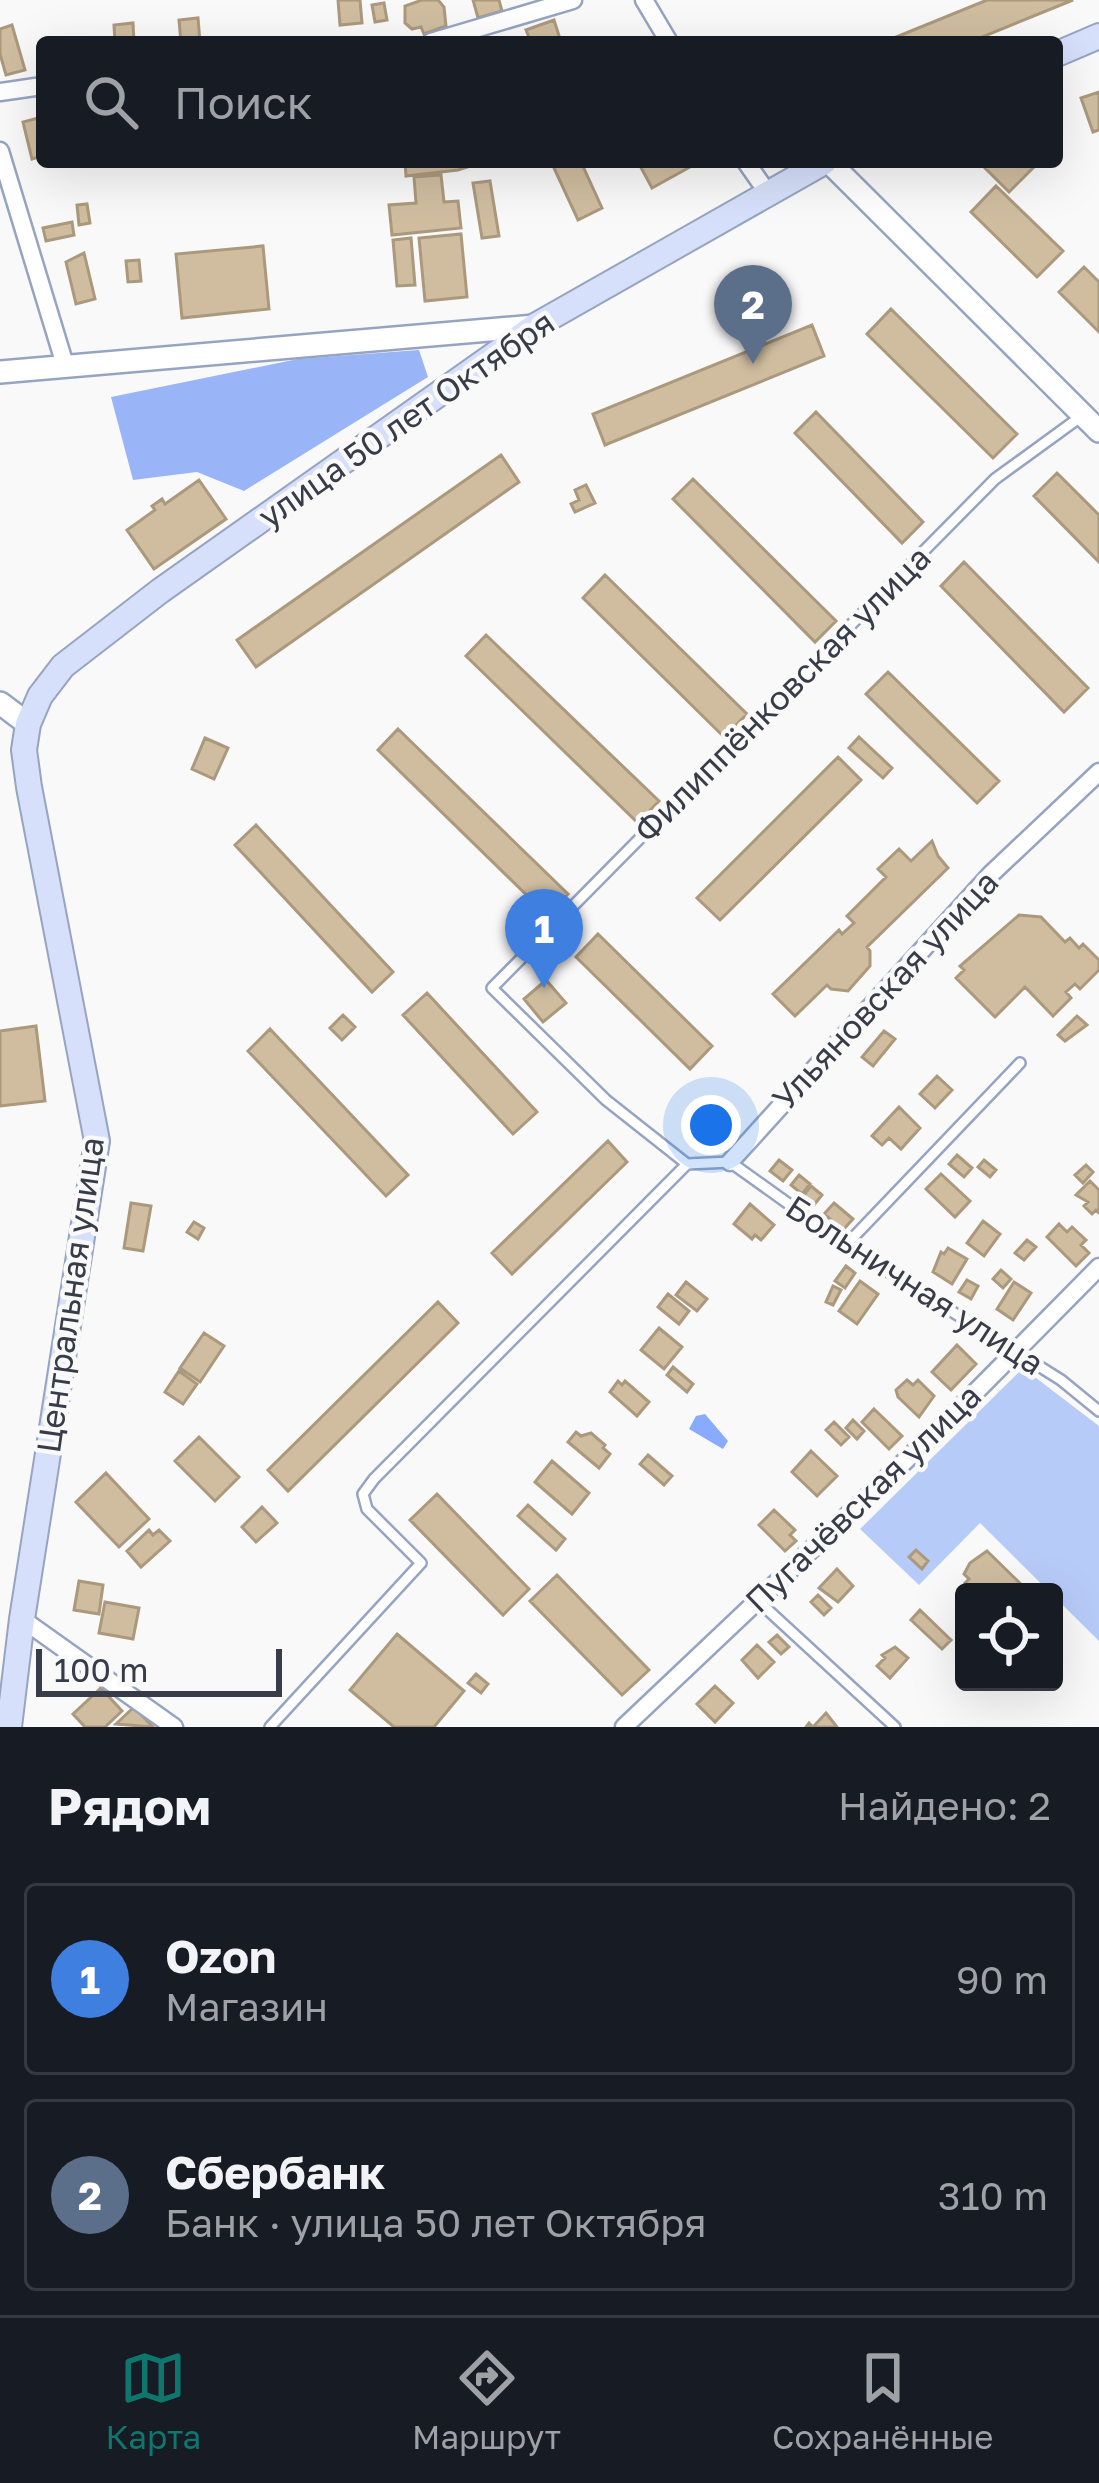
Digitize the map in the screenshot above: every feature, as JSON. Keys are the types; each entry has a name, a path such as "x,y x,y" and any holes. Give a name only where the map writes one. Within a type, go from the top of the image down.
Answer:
{"main road":[{"path":"1063,51 1099,36"},
{"name":"улица 50 лет Октября","path":"28,724 40,696 63,666 160,591 535,326 814,168"},
{"name":"Центральная улица","path":"9,1727 97,1141 29,787 24,750 28,724"}],"street":[{"path":"451,36 573,0"},
{"path":"644,0 665,36"},
{"path":"0,92 36,87"},
{"path":"0,151 64,364"},
{"path":"750,168 767,192"},
{"path":"832,168 1091,423"},
{"path":"0,372 535,326"},
{"path":"0,703 28,724"},
{"name":"Ульяновская улица","path":"730,1162 990,875 1099,772"},
{"name":"Пугачёвская улица","path":"624,1727 941,1427 1099,1267"},
{"path":"22,1619 174,1727"}],"lane":[{"name":"Филиппёнковская улица","path":"687,1164 606,1100 492,988 995,479 1091,423"},
{"path":"846,1245 1020,1063"},
{"path":"270,1727 421,1562 367,1509 363,1494 374,1479 687,1164 730,1162"},
{"name":"Больничная улица","path":"730,1162 846,1245 1014,1349 1099,1411"},
{"path":"758,1600 895,1727"}],"shaded area":[{"path":"419,350 428,377 244,491 197,472 133,480 111,397 298,359"},
{"path":"1023,1368 1099,1426 1099,1641 1063,1605 1063,1583 1041,1583 980,1523 919,1585 860,1529"},
{"path":"705,1414 728,1441 723,1449 689,1429 696,1416"}],"building":[{"path":"338,0 360,0 362,23 340,25"},
{"path":"438,0 444,7 446,26 424,34 421,27 412,29 405,23 405,6"},
{"path":"473,0 499,0 502,11 478,18"},
{"path":"987,0 1073,0 985,36 899,36"},
{"path":"384,3 387,20 375,22 372,5"},
{"path":"198,18 200,36 180,36 179,20"},
{"path":"554,20 559,36 528,36 526,30"},
{"path":"133,23 134,36 115,36 114,25"},
{"path":"12,25 25,70 6,75 0,29"},
{"path":"1099,92 1099,130 1093,132 1081,98"},
{"path":"36,119 36,158 32,159 23,122"},
{"path":"405,168 464,168 458,170 406,176"},
{"path":"554,168 584,168 602,208 578,220"},
{"path":"641,168 688,168 652,188"},
{"path":"985,168 1033,168 1009,192"},
{"path":"441,175 444,202 458,201 461,228 392,235 389,205 416,203 414,177"},
{"path":"490,181 499,236 482,238 473,183"},
{"path":"996,186 1063,251 1037,277 971,212"},
{"path":"87,204 90,223 79,225 77,205"},
{"path":"72,222 74,235 46,241 43,228"},
{"path":"461,234 467,297 425,301 419,238"},
{"path":"411,238 415,285 397,286 393,240"},
{"path":"263,246 269,309 182,318 176,254"},
{"path":"84,253 95,299 76,304 66,262"},
{"path":"139,260 141,281 128,282 126,261"},
{"path":"1084,267 1099,282 1099,332 1059,292"},
{"path":"891,309 1017,434 993,458 867,334"},
{"path":"812,325 824,356 605,445 593,414"},
{"path":"816,412 923,522 902,543 795,433"},
{"path":"501,455 519,482 256,667 237,640"},
{"path":"1057,473 1099,515 1099,562 1034,496"},
{"path":"693,479 836,621 815,642 673,499"},
{"path":"199,480 226,519 154,569 127,530 162,499 165,504"},
{"path":"586,485 595,503 575,512 571,504 579,500 575,490"},
{"path":"964,562 1088,688 1064,712 941,586"},
{"path":"605,575 747,714 724,737 583,598"},
{"path":"486,635 659,801 638,823 466,656"},
{"path":"888,672 999,781 977,803 866,694"},
{"path":"398,729 568,894 547,915 378,750"},
{"path":"859,737 892,768 883,778 849,748"},
{"path":"205,738 228,748 214,779 192,769"},
{"path":"838,757 861,780 720,920 697,898"},
{"path":"256,825 393,972 372,992 235,845"},
{"path":"932,841 948,868 867,947 870,966 848,991 827,985 795,1016 773,994 839,930 842,934 854,923 847,916 886,877 878,869 899,849 911,861"},
{"path":"1019,915 1041,917 1065,942 1070,938 1079,948 1083,944 1099,960 1099,970 1080,989 1075,984 1066,992 1071,998 1053,1016 1025,987 995,1017 956,978 964,970 960,966"},
{"path":"598,934 712,1046 690,1069 576,957"},
{"path":"546,980 566,1003 543,1022 524,999"},
{"path":"427,993 537,1112 513,1134 403,1015"},
{"path":"343,1015 355,1027 342,1040 330,1028"},
{"path":"1077,1016 1087,1025 1065,1041 1058,1035"},
{"path":"36,1026 45,1101 0,1106 0,1031"},
{"path":"270,1029 408,1175 386,1196 248,1051"},
{"path":"884,1031 895,1039 873,1066 862,1057"},
{"path":"937,1076 952,1090 935,1108 920,1094"},
{"path":"899,1107 920,1128 901,1149 889,1138 882,1145 872,1136"},
{"path":"608,1141 627,1162 512,1274 492,1253"},
{"path":"957,1155 972,1168 964,1177 949,1164"},
{"path":"779,1160 792,1170 783,1181 770,1171"},
{"path":"984,1160 996,1170 990,1177 978,1167"},
{"path":"1086,1165 1093,1172 1083,1183 1075,1175"},
{"path":"941,1174 970,1201 955,1217 926,1189"},
{"path":"799,1175 810,1184 802,1194 791,1185"},
{"path":"1090,1181 1099,1190 1099,1213 1092,1214 1084,1206 1088,1202 1076,1195"},
{"path":"811,1186 822,1195 814,1205 803,1196"},
{"path":"131,1203 151,1206 143,1251 124,1248"},
{"path":"834,1203 853,1219 843,1230 824,1214"},
{"path":"750,1204 774,1225 761,1240 755,1235 752,1239 734,1224"},
{"path":"983,1221 1000,1234 984,1256 967,1243"},
{"path":"194,1222 204,1228 198,1239 187,1232"},
{"path":"1059,1224 1067,1232 1072,1227 1086,1240 1081,1245 1089,1253 1076,1266 1047,1237"},
{"path":"1027,1240 1036,1247 1024,1260 1015,1253"},
{"path":"948,1248 967,1259 952,1284 933,1272 941,1252"},
{"path":"846,1266 855,1273 845,1288 835,1281"},
{"path":"1001,1270 1011,1279 1003,1288 993,1279"},
{"path":"967,1280 978,1286 971,1299 959,1292"},
{"path":"860,1281 878,1294 857,1324 839,1311"},
{"path":"686,1282 707,1299 697,1311 676,1295"},
{"path":"1014,1282 1031,1293 1013,1320 997,1309"},
{"path":"833,1286 841,1290 833,1305 826,1302"},
{"path":"668,1294 689,1311 679,1324 658,1307"},
{"path":"438,1302 458,1323 288,1491 268,1470"},
{"path":"659,1328 682,1347 664,1369 641,1350"},
{"path":"204,1333 224,1346 200,1382 180,1368"},
{"path":"957,1345 976,1364 951,1390 932,1372"},
{"path":"673,1367 693,1384 687,1392 667,1375"},
{"path":"179,1371 197,1384 183,1404 165,1392"},
{"path":"907,1380 913,1385 918,1380 934,1396 919,1417 898,1397 896,1390"},
{"path":"618,1381 622,1385 625,1381 649,1402 637,1416 610,1392"},
{"path":"874,1409 902,1436 889,1449 862,1422"},
{"path":"853,1420 864,1431 857,1439 846,1428"},
{"path":"834,1422 849,1437 841,1445 826,1430"},
{"path":"576,1432 581,1436 591,1433 605,1445 610,1454 599,1468 568,1442"},
{"path":"199,1437 239,1477 215,1501 175,1461"},
{"path":"811,1451 837,1476 817,1496 792,1472"},
{"path":"648,1455 672,1476 664,1485 640,1464"},
{"path":"552,1461 589,1493 572,1514 535,1482"},
{"path":"106,1473 149,1519 119,1547 76,1502"},
{"path":"437,1494 529,1589 503,1615 410,1520"},
{"path":"528,1505 565,1539 556,1550 518,1516"},
{"path":"262,1507 277,1523 256,1542 242,1527"},
{"path":"774,1510 795,1530 790,1535 796,1541 785,1551 759,1525"},
{"path":"149,1530 153,1535 159,1530 170,1541 141,1567 127,1551"},
{"path":"916,1550 928,1561 922,1569 909,1557"},
{"path":"987,1551 1020,1583 965,1583 970,1563"},
{"path":"837,1569 853,1586 838,1602 819,1588"},
{"path":"557,1575 649,1670 622,1695 530,1601"},
{"path":"79,1581 103,1585 99,1614 74,1610"},
{"path":"818,1595 831,1608 824,1615 811,1602"},
{"path":"105,1602 139,1608 133,1639 99,1633"},
{"path":"920,1610 951,1640 942,1649 911,1620"},
{"path":"397,1634 464,1691 434,1727 394,1727 350,1690"},
{"path":"777,1635 789,1647 781,1654 769,1642"},
{"path":"757,1645 774,1662 758,1678 742,1660"},
{"path":"895,1647 908,1658 890,1678 877,1666 885,1658 882,1655"},
{"path":"476,1674 488,1684 481,1693 468,1683"},
{"path":"715,1686 733,1703 715,1722 697,1704"},
{"path":"101,1688 122,1711 105,1727 85,1727 73,1714"},
{"path":"134,1707 153,1727 116,1724"},
{"path":"826,1713 837,1727 813,1727"}],"place":[{"name":"Сбербанк","path":"753,364"},
{"name":"Ozon","path":"544,988"}]}
